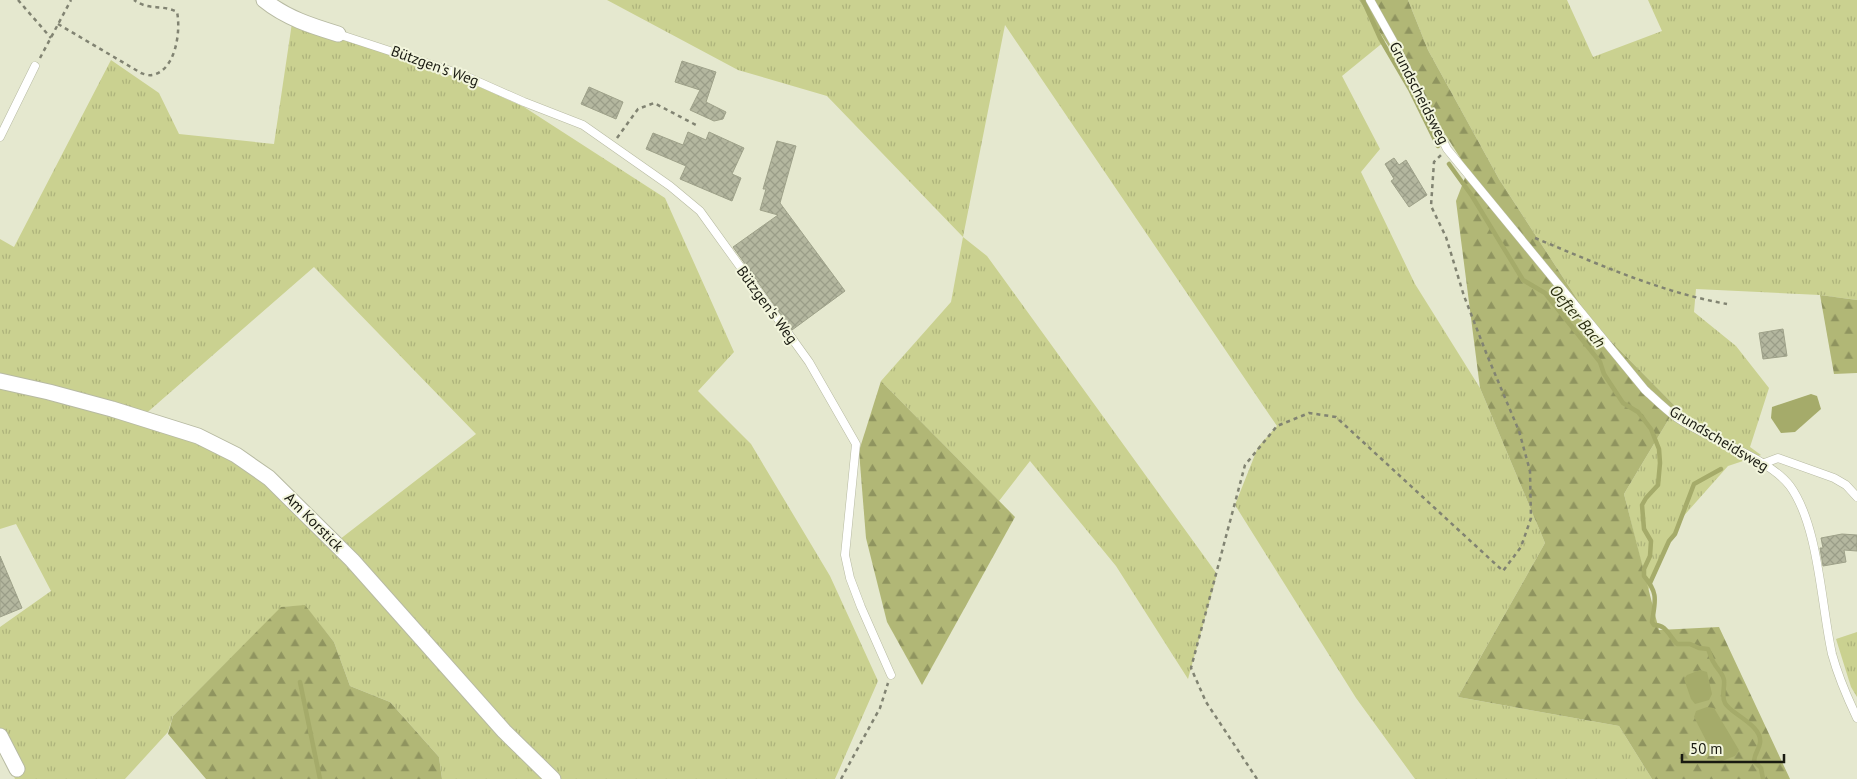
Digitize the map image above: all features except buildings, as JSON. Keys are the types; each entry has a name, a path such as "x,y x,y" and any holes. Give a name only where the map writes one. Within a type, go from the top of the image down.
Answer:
{"street":[{"path":"264,0 276,9 310,26 338,34"},
{"name":"Am Korstick","path":"0,381 112,409 198,436 236,455 268,478 352,560 504,731 553,779"},
{"path":"0,736 17,770"}],"lane":[{"name":"Grundscheidsweg","path":"1370,0 1448,149 1644,390 1676,417 1762,464 1790,485 1804,512 1812,541 1832,654 1842,684 1857,718"},
{"name":"Bützgen's Weg","path":"338,34 463,75 583,125 670,186 700,211 809,362 856,444 845,555 850,578 861,607 891,675"},
{"path":"0,137 36,66"},
{"path":"1762,464 1778,458 1846,485 1857,497"}],"path":[{"path":"18,0 51,38"},
{"path":"36,66 71,0"},
{"path":"58,24 141,73 152,75 164,70 174,54 180,26 177,12 167,7 152,8 141,5 134,0"},
{"path":"611,145 638,109 654,103 696,125"},
{"path":"1257,779 1206,702 1191,668 1245,465 1277,426 1309,413 1336,417 1503,571 1521,547 1531,518 1530,471 1519,431 1464,296 1446,237 1431,206 1434,162 1448,149"},
{"path":"1512,228 1632,278 1727,304"},
{"path":"841,779 880,708 891,675"}],"green space":[{"path":"607,0 1359,0 1385,41 1342,76 1380,149 1361,172 1415,284 1480,388 1545,543 1458,697 1619,726 1652,779 1415,779 1356,698 1235,505 1258,447 1277,426 1005,25 963,237 827,96 738,70"},
{"path":"1359,0 1408,0 1428,50 1499,179 1592,322 1676,407 1624,494 1659,630 1719,627 1790,779 1652,779 1619,726 1458,697 1545,543 1480,388 1456,201 1468,170"},
{"path":"1408,0 1567,0 1593,57 1662,31 1648,0 1857,0 1857,300 1820,295 1696,289 1694,312 1736,346 1769,388 1750,447 1761,455 1728,466 1681,519 1648,590 1624,494 1676,407 1592,322 1499,179 1428,50"},
{"path":"293,16 462,79 524,107 665,198 734,352 698,391 751,444 830,576 878,681 835,779 442,779 439,757 390,702 350,686 334,642 305,606 282,607 173,716 168,732 125,779 15,779 0,745 0,627 51,591 16,524 0,529 0,382 236,456 335,543 476,434 314,267 142,417 0,379 0,239 14,247 111,60 159,93 179,134 274,144"},
{"path":"963,237 987,256 1217,574 1188,679 1116,566 1030,461 999,501 881,381 951,302"},
{"path":"1820,295 1857,300 1857,373 1834,374"},
{"path":"881,381 1015,517 922,685 887,622 866,538 859,451"},
{"path":"305,605 334,642 350,686 390,702 439,757 442,779 206,779 168,734 173,716 281,607"},
{"path":"1857,632 1857,697 1851,687 1836,639"}],"shaded area":[{"path":"1811,394 1817,396 1821,409 1795,432 1781,433 1771,418 1772,407"},
{"path":"1700,670 1707,672 1712,694 1709,700 1695,704 1691,699 1684,679 1687,675"},
{"path":"1707,707 1714,708 1739,750 1735,756 1722,761 1716,760 1694,717 1696,711"}],"waterway":[{"name":"Oefter Bach","path":"1363,0 1380,38 1410,89 1438,146"},
{"name":"Oefter Bach","path":"1449,164 1472,196 1523,280 1545,293 1600,362 1604,374 1623,403 1638,412 1651,429 1659,449 1658,485 1642,505 1644,529 1651,541 1650,556 1644,569 1644,576 1649,582 1655,598 1652,622 1654,625 1662,626 1677,644 1690,644 1708,649 1723,678 1723,698 1725,703 1751,725 1760,737 1754,761 1761,768 1763,779"},
{"path":"1650,583 1669,541 1675,534 1694,484 1721,469"},
{"path":"300,682 320,779"}]}
